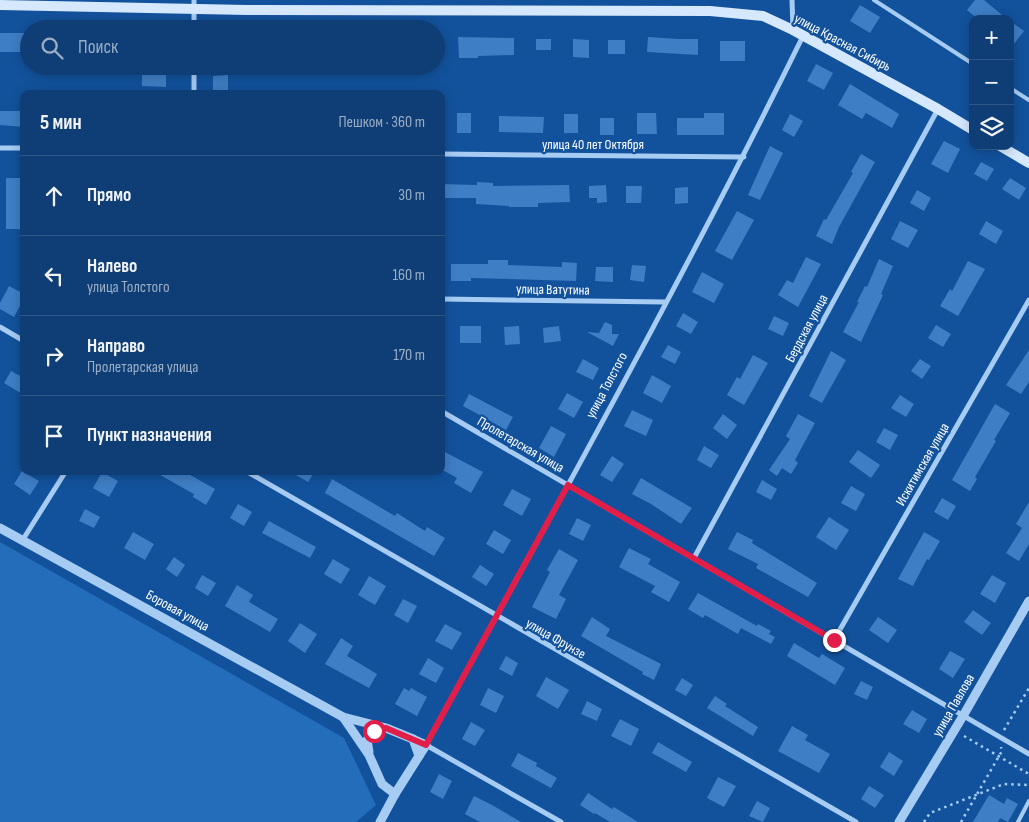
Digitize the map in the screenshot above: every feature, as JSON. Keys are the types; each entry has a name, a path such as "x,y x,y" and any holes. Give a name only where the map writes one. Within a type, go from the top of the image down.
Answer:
{"main road":[{"name":"улица Красная Сибирь","path":"0,5 194,5 710,11 763,16 793,30 969,128"},
{"path":"1007,150 1029,163"}],"street":[{"path":"792,0 793,30"},
{"path":"194,5 194,20"},
{"name":"улица Толстого","path":"426,745 744,157 803,36"},
{"path":"194,75 194,90"},
{"name":"Бердская улица","path":"694,558 938,109"},
{"path":"0,148 20,148"},
{"name":"улица 40 лет Октября","path":"445,154 744,157"},
{"name":"улица Ватутина","path":"445,299 665,302"},
{"name":"Искитимская улица","path":"834,640 1029,300"},
{"path":"0,327 20,339"},
{"name":"Пролетарская улица","path":"445,413 1029,754"},
{"path":"22,541 63,475"},
{"name":"улица Фрунзе","path":"253,475 856,822"},
{"name":"Боровая улица","path":"0,528 343,717"},
{"name":"улица Павлова","path":"899,822 963,716 1029,600"},
{"path":"343,717 386,728 426,745 560,822"},
{"path":"343,717 369,755 382,784 395,794"},
{"path":"369,755 367,740 374,731 386,728"},
{"path":"413,739 418,756"},
{"path":"380,822 426,745"}],"lane":[{"path":"874,0 969,61"},
{"path":"1014,91 1029,100"},
{"path":"1018,822 1029,801"}],"path":[{"path":"961,822 1002,751 1000,737 1029,688"},
{"path":"964,736 1029,774"},
{"path":"924,822 930,813 1004,784 1029,785"}],"shaded area":[{"path":"0,542 344,738 376,805 356,822 0,822"}],"building":[{"path":"975,0 984,0 1002,15 973,15 967,10"},
{"path":"860,5 880,17 870,33 850,21"},
{"path":"1014,24 1024,31 1014,44"},
{"path":"0,33 20,33 20,52 0,52"},
{"path":"458,37 514,38 514,55 459,58"},
{"path":"648,37 698,39 698,55 647,52"},
{"path":"536,39 551,39 551,50 536,50"},
{"path":"573,39 589,40 589,58 573,57"},
{"path":"608,40 625,40 625,54 608,54"},
{"path":"720,41 745,41 745,61 720,61"},
{"path":"816,64 833,73 824,90 807,81"},
{"path":"142,75 166,75 166,87 142,86"},
{"path":"228,75 228,90 213,90 213,76"},
{"path":"850,84 899,114 892,128 866,113 862,119 838,105"},
{"path":"0,111 20,111 20,127 0,125"},
{"path":"457,113 471,113 471,133 457,133"},
{"path":"637,113 656,113 657,134 637,134"},
{"path":"704,113 724,113 724,135 677,135 677,118 704,118"},
{"path":"564,114 578,114 578,133 564,133"},
{"path":"790,114 803,121 794,137 782,130"},
{"path":"499,116 544,117 543,133 499,132"},
{"path":"600,118 614,118 614,135 600,135"},
{"path":"944,141 960,149 948,173 931,164"},
{"path":"770,146 783,153 760,200 748,195"},
{"path":"861,154 875,162 839,227 832,244 816,236 824,219 826,220 853,173 851,172"},
{"path":"981,162 994,169 987,181 974,174"},
{"path":"6,178 20,178 20,229 6,229"},
{"path":"1010,178 1026,188 1019,200 1002,189"},
{"path":"477,182 493,183 493,186 569,185 570,202 538,203 538,207 509,207 476,204 476,198 445,198 445,184 477,185"},
{"path":"606,185 607,202 597,203 597,198 589,198 589,186"},
{"path":"626,186 642,186 641,203 626,203"},
{"path":"688,187 688,203 675,204 675,188"},
{"path":"917,190 931,198 924,211 910,203"},
{"path":"737,211 754,220 732,260 715,251"},
{"path":"900,221 918,230 908,248 891,239"},
{"path":"986,221 1003,231 996,244 979,234"},
{"path":"806,257 821,264 798,307 778,295 787,280 793,283"},
{"path":"879,259 893,266 881,294 883,295 861,342 843,332 865,286 867,287"},
{"path":"488,260 508,260 508,265 562,267 562,262 577,263 576,281 471,278 471,281 451,281 451,264 488,264"},
{"path":"968,261 985,269 958,316 940,306 950,289 952,291"},
{"path":"632,265 646,266 644,282 630,280"},
{"path":"596,267 613,267 613,282 595,281"},
{"path":"702,272 724,284 714,303 692,292"},
{"path":"9,286 20,292 20,306 14,317 0,309 0,303"},
{"path":"683,313 698,322 691,334 676,326"},
{"path":"774,316 789,323 783,336 768,329"},
{"path":"605,322 612,325 612,334 619,334 613,346 587,332 599,333"},
{"path":"936,325 951,334 943,347 928,338"},
{"path":"460,326 481,326 481,343 460,343"},
{"path":"519,326 520,344 505,345 504,327"},
{"path":"559,326 561,341 544,343 543,328"},
{"path":"668,345 681,352 675,364 661,357"},
{"path":"1029,350 1029,382 1021,394 1006,385"},
{"path":"831,351 846,360 822,403 809,396"},
{"path":"753,355 768,363 744,405 727,395 737,377 740,379"},
{"path":"583,359 599,368 593,380 576,372"},
{"path":"920,359 931,366 922,379 911,371"},
{"path":"11,371 20,376 20,393 4,383"},
{"path":"652,375 671,386 662,403 643,393"},
{"path":"567,393 583,402 574,418 558,409"},
{"path":"469,394 513,417 506,430 463,406"},
{"path":"900,395 914,404 906,417 891,408"},
{"path":"995,404 1010,413 975,477 977,479 970,491 952,480"},
{"path":"632,410 653,420 646,436 624,426"},
{"path":"723,414 737,425 727,439 713,428"},
{"path":"798,414 815,423 795,460 798,463 791,474 782,468 777,476 769,470 790,439 786,436"},
{"path":"551,426 566,434 554,457 539,448"},
{"path":"884,428 898,435 890,450 876,442"},
{"path":"704,446 719,455 711,468 697,460"},
{"path":"858,450 880,465 871,478 849,462"},
{"path":"445,452 483,472 471,493 454,483 457,478 445,471"},
{"path":"612,456 624,464 612,482 600,475"},
{"path":"20,474 29,475 39,481 30,495 14,484"},
{"path":"100,475 107,475 118,481 109,497 93,488"},
{"path":"160,475 190,475 215,489 206,505 193,497 194,494"},
{"path":"296,475 312,475 308,482"},
{"path":"641,478 692,508 681,524 632,494"},
{"path":"332,479 395,516 397,513 425,531 427,527 445,538 434,556 325,493"},
{"path":"762,480 777,489 771,500 756,492"},
{"path":"851,486 865,494 856,511 841,503"},
{"path":"512,489 531,499 522,516 503,505"},
{"path":"942,498 956,506 948,520 934,512"},
{"path":"1029,502 1029,544 1019,561 1006,553 1022,528 1016,524"},
{"path":"238,504 252,512 244,526 230,518"},
{"path":"85,509 100,517 94,528 79,521"},
{"path":"829,517 849,530 836,550 816,537"},
{"path":"577,518 591,525 583,541 569,534"},
{"path":"269,521 316,547 310,558 262,533"},
{"path":"494,530 511,540 503,554 486,544"},
{"path":"133,532 154,544 145,560 124,548"},
{"path":"737,532 753,540 752,543 817,583 808,597 756,568 758,564 728,549"},
{"path":"924,532 940,541 929,560 927,559 913,586 898,579"},
{"path":"629,548 651,559 648,564 680,582 669,602 651,592 655,586 619,567"},
{"path":"559,549 578,560 559,595 566,599 556,619 532,607 550,572 547,570"},
{"path":"174,557 185,565 177,577 166,569"},
{"path":"333,559 350,569 341,584 324,574"},
{"path":"480,565 494,574 486,586 472,577"},
{"path":"202,575 216,583 208,596 195,588"},
{"path":"992,575 1006,583 995,603 980,594"},
{"path":"369,576 386,586 375,605 358,595"},
{"path":"237,585 253,595 249,602 278,619 270,632 225,606"},
{"path":"698,593 757,626 758,624 771,631 769,634 775,637 771,644 741,628 738,634 705,615 703,618 688,609"},
{"path":"403,599 417,606 408,623 394,615"},
{"path":"973,610 991,623 982,635 964,622"},
{"path":"592,617 610,629 606,636 661,664 654,680 581,636"},
{"path":"878,617 897,630 888,643 869,630"},
{"path":"300,623 317,634 305,653 288,641"},
{"path":"445,624 462,633 452,650 435,641"},
{"path":"341,638 353,646 347,656 377,674 369,688 325,664"},
{"path":"794,643 819,658 822,654 845,668 835,685 787,656"},
{"path":"950,651 965,659 953,678 939,669"},
{"path":"506,656 518,663 512,676 499,669"},
{"path":"428,658 444,668 436,683 419,674"},
{"path":"546,677 569,690 558,709 536,696"},
{"path":"682,678 693,685 686,696 675,690"},
{"path":"861,681 873,687 867,700 854,694"},
{"path":"404,688 409,691 411,688 427,697 417,716 395,704"},
{"path":"488,688 504,696 496,713 480,705"},
{"path":"715,696 727,704 725,706 758,727 753,736 707,708"},
{"path":"587,701 602,709 597,721 581,714"},
{"path":"912,710 927,719 919,733 903,724"},
{"path":"620,719 639,729 631,746 611,736"},
{"path":"471,722 485,730 475,746 462,739"},
{"path":"792,726 808,735 805,740 830,754 819,773 778,751"},
{"path":"658,742 692,762 686,772 652,753"},
{"path":"889,752 903,761 894,776 880,767"},
{"path":"518,753 537,763 536,766 557,778 551,788 511,766"},
{"path":"439,774 452,781 443,799 430,792"},
{"path":"718,777 736,786 724,807 707,798"},
{"path":"869,786 884,795 875,808 861,799"},
{"path":"588,793 612,809 614,807 638,822 610,822 594,814 580,805"},
{"path":"989,795 1004,804 1007,798 1018,804 1008,822 1000,818 998,822 973,822"},
{"path":"474,796 521,822 480,822 465,814"},
{"path":"757,801 770,808 763,822 749,816"}],"route":[{"path":"374,731 386,728 426,745 568,485 834,640"}]}
